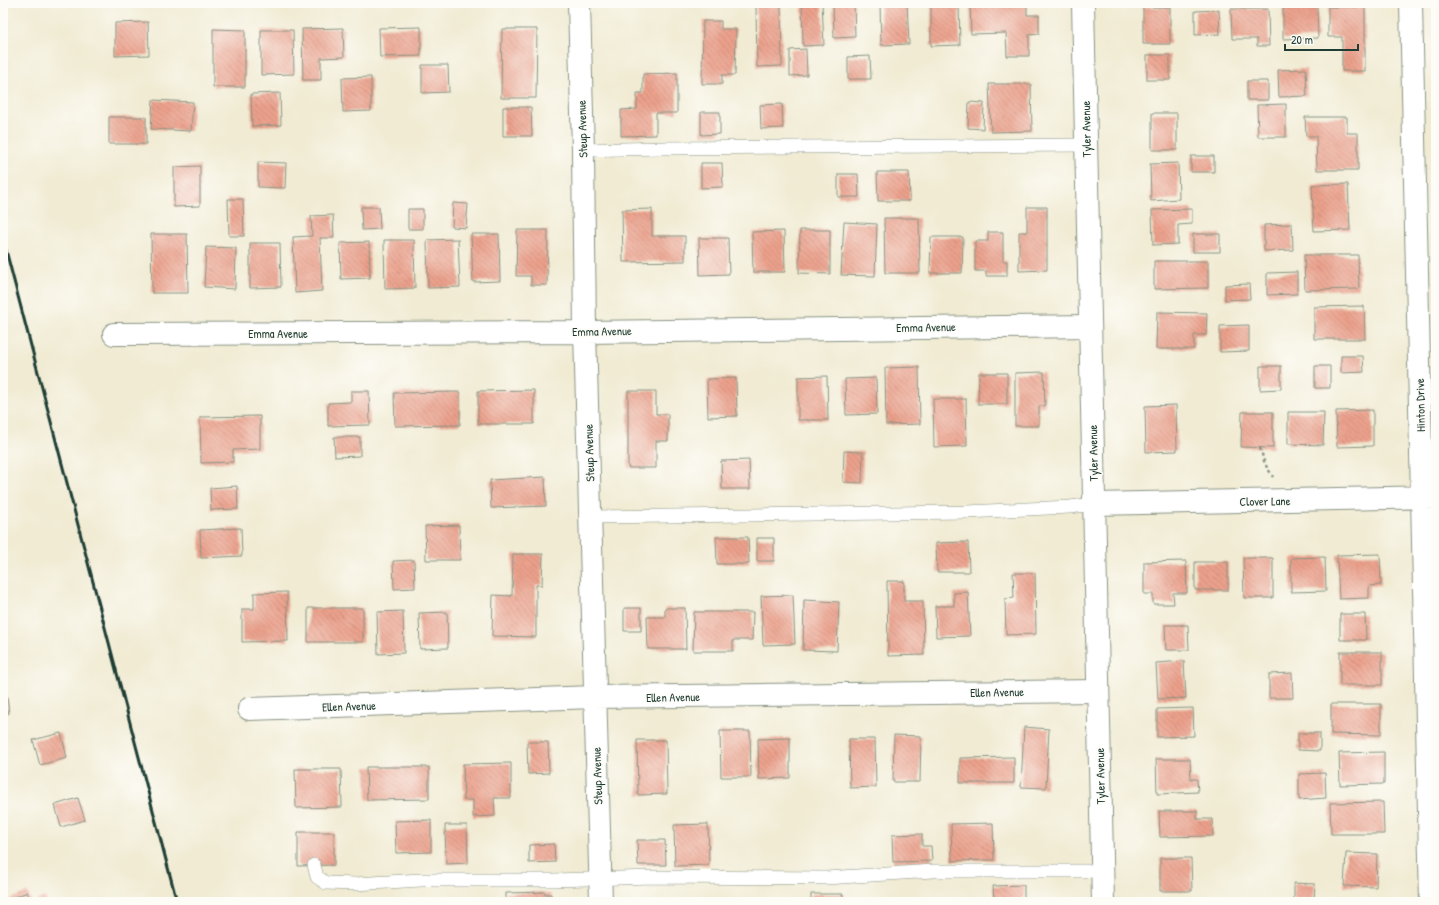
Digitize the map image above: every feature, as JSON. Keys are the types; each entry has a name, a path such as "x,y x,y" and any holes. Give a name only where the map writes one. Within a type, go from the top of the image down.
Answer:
{"street":[{"name":"Steup Avenue","path":"579,3 583,150 585,332 594,697 601,902"},
{"name":"Tyler Avenue","path":"1083,3 1103,902"},
{"name":"Hinton Drive","path":"1411,3 1429,497 1430,902"},
{"name":"Emma Avenue","path":"114,334 585,332 1090,326"},
{"name":"Clover Lane","path":"1094,504 1429,497"},
{"name":"Ellen Avenue","path":"249,709 594,697 1098,691"}],"lane":[{"path":"583,150 663,148 1086,145"},
{"path":"590,517 967,512 1070,507 1094,504"},
{"path":"314,865 317,877 326,883 355,884 428,879 653,877 826,878 933,871 1102,871"}],"path":[{"path":"1260,448 1265,464 1273,475"}],"building":[{"path":"802,3 822,3 824,45 803,46"},
{"path":"833,3 854,3 855,37 834,38"},
{"path":"907,3 909,44 881,45 880,4"},
{"path":"959,4 960,45 931,46 931,5"},
{"path":"970,4 1027,4 1027,15 1039,15 1039,34 1029,35 1029,56 1007,56 1006,33 971,34"},
{"path":"756,6 781,6 782,66 757,67"},
{"path":"1143,7 1170,7 1170,44 1143,44"},
{"path":"1317,7 1318,38 1283,39 1283,8"},
{"path":"1328,7 1365,7 1365,71 1342,71 1342,37 1328,37"},
{"path":"1231,9 1268,9 1269,46 1257,46 1257,39 1232,39"},
{"path":"1219,10 1220,34 1195,35 1195,11"},
{"path":"703,21 721,21 721,29 736,29 735,75 722,75 722,84 702,84"},
{"path":"148,22 149,55 115,56 115,23"},
{"path":"421,27 421,56 380,57 379,28"},
{"path":"343,28 344,57 321,58 321,80 303,80 302,29"},
{"path":"213,29 245,30 245,87 213,87"},
{"path":"502,29 537,29 536,98 501,98"},
{"path":"261,30 293,30 294,74 261,75"},
{"path":"806,49 807,75 790,76 790,50"},
{"path":"1147,55 1170,55 1170,80 1147,80"},
{"path":"870,56 871,79 848,79 848,57"},
{"path":"422,65 448,65 449,92 422,93"},
{"path":"1306,69 1307,96 1279,97 1278,70"},
{"path":"677,73 677,113 656,113 656,135 621,136 621,110 637,109 637,93 643,93 643,74"},
{"path":"371,77 371,111 343,112 342,78"},
{"path":"1247,81 1268,81 1268,100 1247,100"},
{"path":"989,84 1031,84 1032,131 991,132"},
{"path":"280,93 281,125 252,126 251,94"},
{"path":"153,100 193,102 191,131 151,129"},
{"path":"969,102 984,103 983,129 968,128"},
{"path":"782,104 783,128 761,129 760,105"},
{"path":"1286,104 1286,137 1258,137 1257,105"},
{"path":"503,107 531,107 532,136 503,136"},
{"path":"701,112 720,112 720,134 701,135"},
{"path":"1152,113 1177,113 1177,150 1152,150"},
{"path":"109,117 146,117 146,144 109,144"},
{"path":"1305,117 1347,117 1347,133 1358,133 1358,170 1317,170 1316,136 1306,136"},
{"path":"1191,156 1214,156 1214,172 1191,172"},
{"path":"258,162 286,163 285,188 258,187"},
{"path":"701,163 722,163 723,187 701,188"},
{"path":"1178,163 1179,199 1151,201 1150,164"},
{"path":"200,166 200,206 174,207 174,167"},
{"path":"877,172 909,172 910,201 878,201"},
{"path":"838,174 858,174 859,197 838,197"},
{"path":"1348,184 1350,230 1314,231 1312,185"},
{"path":"228,199 243,199 244,236 229,236"},
{"path":"453,203 468,204 466,228 452,227"},
{"path":"361,207 379,207 380,229 362,230"},
{"path":"1027,207 1047,207 1047,270 1019,271 1019,232 1027,232"},
{"path":"408,209 423,209 423,229 408,229"},
{"path":"652,209 652,236 685,236 685,261 623,262 622,210"},
{"path":"1192,209 1192,224 1178,225 1178,244 1153,245 1152,210"},
{"path":"333,215 334,238 320,238 322,291 295,293 293,237 312,236 311,216"},
{"path":"884,218 919,218 920,273 885,273"},
{"path":"844,222 877,224 875,276 841,275"},
{"path":"1292,224 1293,250 1264,251 1264,225"},
{"path":"517,230 548,230 547,285 531,285 531,276 516,276"},
{"path":"800,230 830,230 830,274 799,273"},
{"path":"784,231 785,272 753,272 752,232"},
{"path":"988,232 1003,232 1003,261 1007,261 1007,276 986,276 986,271 975,271 975,241 988,241"},
{"path":"151,234 187,234 188,293 152,293"},
{"path":"471,234 499,234 500,281 473,282"},
{"path":"1193,234 1220,234 1220,252 1193,252"},
{"path":"931,237 963,237 962,273 930,273"},
{"path":"699,238 728,238 729,274 700,275"},
{"path":"458,239 460,287 428,288 427,240"},
{"path":"384,240 414,240 415,288 385,289"},
{"path":"369,242 370,278 341,279 340,243"},
{"path":"250,243 280,243 281,287 250,288"},
{"path":"206,247 236,248 235,289 204,287"},
{"path":"1304,255 1358,255 1359,289 1305,290"},
{"path":"1154,261 1208,261 1208,288 1154,289"},
{"path":"1297,272 1297,294 1267,295 1267,273"},
{"path":"1249,284 1250,299 1225,300 1225,285"},
{"path":"1364,306 1365,339 1314,339 1314,307"},
{"path":"1157,312 1207,313 1206,335 1194,335 1194,349 1156,349"},
{"path":"1249,325 1249,351 1220,352 1220,326"},
{"path":"1341,356 1363,356 1364,372 1341,373"},
{"path":"1260,366 1281,366 1281,389 1260,390"},
{"path":"1315,366 1330,366 1330,388 1315,388"},
{"path":"919,367 920,424 886,425 885,368"},
{"path":"1044,372 1045,406 1039,406 1039,426 1015,426 1015,373"},
{"path":"979,373 1007,373 1007,404 978,404"},
{"path":"827,376 828,420 798,420 798,377"},
{"path":"736,378 737,416 708,417 707,379"},
{"path":"876,378 877,414 846,415 845,379"},
{"path":"534,390 534,424 478,424 478,391"},
{"path":"351,391 369,391 370,425 328,426 328,403 351,402"},
{"path":"628,391 656,391 656,414 668,414 668,441 656,441 656,468 628,468"},
{"path":"460,392 460,425 395,426 394,393"},
{"path":"933,399 966,399 967,446 934,447"},
{"path":"1176,405 1177,451 1146,452 1145,406"},
{"path":"1373,410 1373,446 1337,447 1336,411"},
{"path":"1242,412 1273,412 1273,448 1241,447"},
{"path":"1288,412 1324,412 1323,445 1288,444"},
{"path":"260,416 260,449 233,450 233,462 201,463 200,417"},
{"path":"334,437 360,437 360,456 335,457"},
{"path":"844,451 863,452 862,483 843,482"},
{"path":"749,460 750,489 722,489 721,461"},
{"path":"545,477 546,506 491,508 490,480"},
{"path":"237,486 238,509 211,510 210,488"},
{"path":"459,525 460,560 426,560 425,526"},
{"path":"241,528 242,556 201,558 200,530"},
{"path":"716,537 748,537 749,564 717,564"},
{"path":"757,538 774,538 774,561 757,561"},
{"path":"968,542 969,572 937,572 936,543"},
{"path":"513,554 543,554 542,585 536,585 536,637 492,636 493,595 512,596"},
{"path":"1380,554 1381,585 1369,586 1369,598 1339,599 1337,555"},
{"path":"1325,557 1326,591 1291,592 1291,558"},
{"path":"1243,558 1273,558 1273,598 1244,598"},
{"path":"414,560 415,588 394,589 393,561"},
{"path":"1186,561 1187,593 1173,593 1174,604 1153,604 1153,594 1144,594 1144,562"},
{"path":"1195,562 1228,562 1228,590 1195,590"},
{"path":"1013,573 1035,573 1036,634 1006,635 1005,599 1014,598"},
{"path":"887,581 904,581 904,601 923,601 924,655 888,656"},
{"path":"287,592 288,641 242,642 242,609 254,609 254,593"},
{"path":"968,592 970,636 936,637 935,606 954,606 954,593"},
{"path":"793,595 795,644 763,645 761,596"},
{"path":"804,600 839,602 837,651 803,650"},
{"path":"308,608 363,608 363,642 308,642"},
{"path":"624,608 641,608 641,631 624,631"},
{"path":"665,608 685,608 686,649 648,649 647,617 665,617"},
{"path":"403,611 404,653 378,654 377,612"},
{"path":"447,612 448,648 420,649 419,613"},
{"path":"694,612 753,612 752,640 733,640 733,651 693,651"},
{"path":"1340,614 1365,614 1366,640 1340,640"},
{"path":"1165,625 1188,625 1189,650 1166,650"},
{"path":"1340,652 1382,652 1382,685 1340,685"},
{"path":"1184,661 1186,698 1158,699 1156,663"},
{"path":"1292,673 1293,698 1269,698 1269,674"},
{"path":"6,689 9,713 3,714 3,690"},
{"path":"1331,704 1381,704 1381,735 1331,734"},
{"path":"1193,708 1194,736 1157,737 1157,709"},
{"path":"1024,727 1049,729 1046,788 1021,787"},
{"path":"720,731 750,731 751,777 721,777"},
{"path":"61,733 67,758 40,765 33,740"},
{"path":"1298,733 1320,733 1320,751 1298,750"},
{"path":"894,735 921,736 920,782 893,782"},
{"path":"790,738 790,778 759,779 758,739"},
{"path":"849,739 875,739 876,787 850,788"},
{"path":"637,740 666,740 667,794 638,795"},
{"path":"527,742 548,742 549,773 528,774"},
{"path":"1384,752 1384,784 1340,785 1339,753"},
{"path":"1014,757 1014,783 960,783 960,758"},
{"path":"1156,759 1190,759 1191,779 1197,779 1198,792 1157,794"},
{"path":"511,763 511,798 494,798 495,816 473,817 473,800 464,800 463,764"},
{"path":"366,767 429,767 429,799 367,800"},
{"path":"295,769 341,769 342,807 296,808"},
{"path":"1325,773 1326,798 1299,800 1299,774"},
{"path":"78,798 85,820 61,827 55,805"},
{"path":"1383,802 1384,834 1331,834 1330,803"},
{"path":"1159,811 1197,811 1197,819 1212,819 1213,836 1160,837"},
{"path":"431,820 431,852 396,853 395,821"},
{"path":"993,823 994,860 952,861 951,824"},
{"path":"708,824 709,865 675,866 674,825"},
{"path":"445,825 467,825 468,863 446,864"},
{"path":"298,832 334,832 334,865 298,866"},
{"path":"922,834 922,846 931,846 932,861 893,862 892,835"},
{"path":"637,840 665,840 666,865 638,865"},
{"path":"554,844 555,862 529,863 529,845"},
{"path":"1346,853 1377,854 1376,887 1344,886"},
{"path":"1160,858 1191,858 1192,891 1160,891"},
{"path":"1294,883 1315,884 1314,901 1294,900"},
{"path":"1024,885 1024,902 994,902 993,886"},
{"path":"27,892 32,902 4,902"},
{"path":"545,892 545,894 551,894 552,902 506,902 506,893"},
{"path":"811,894 843,894 843,902 811,902"},
{"path":"45,897 47,902 32,902"},
{"path":"105,899 106,902 94,901"},
{"path":"967,899 967,902 942,902 942,900"}],"railway":[{"path":"3,239 177,902"}]}
